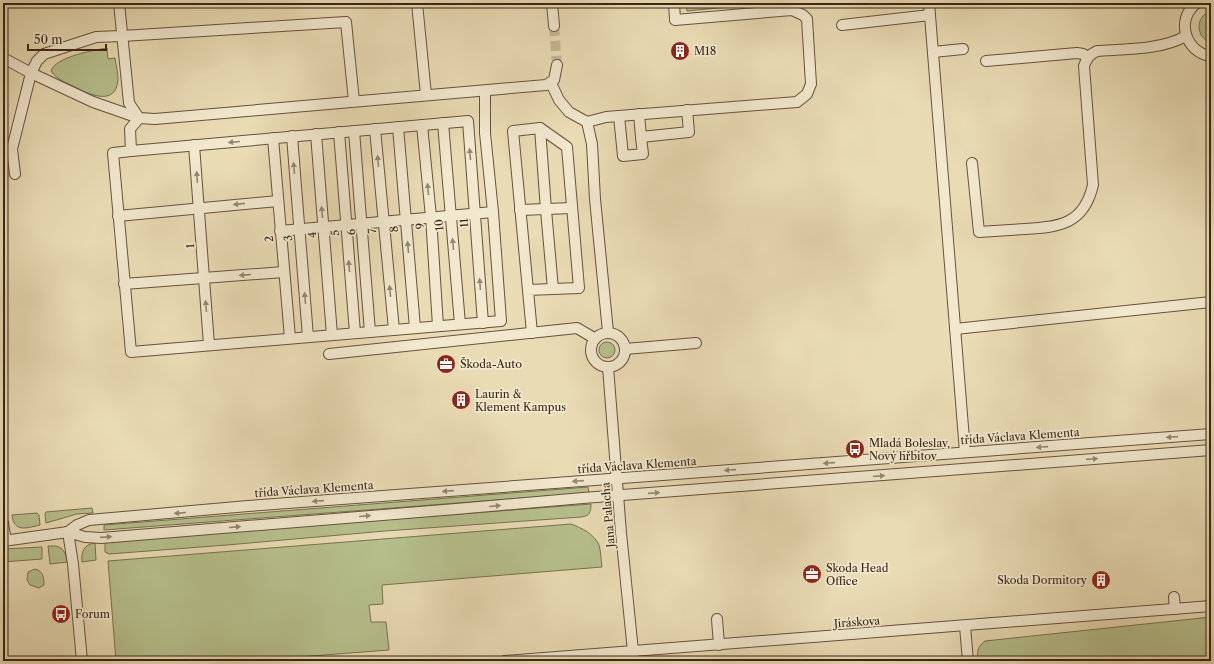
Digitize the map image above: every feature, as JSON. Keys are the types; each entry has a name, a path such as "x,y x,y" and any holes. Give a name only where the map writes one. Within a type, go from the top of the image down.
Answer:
{"street":[{"path":"119,3 129,103 139,118"},
{"path":"417,3 426,95"},
{"path":"552,3 554,26"},
{"path":"551,83 560,100 569,112 587,122 606,117 797,102 807,94 811,84 807,19 803,15 792,10 675,20 674,3"},
{"path":"929,3 965,452"},
{"path":"1197,3 1189,11 1186,19 1186,36 1194,49 1211,56"},
{"path":"842,25 930,15"},
{"path":"15,174 12,149 31,73 37,61 44,54 96,37 346,22 354,101"},
{"path":"972,163 979,232 1049,228 1065,223 1079,213 1088,200 1093,185 1084,66 1088,57 1097,51 1162,45 1186,36"},
{"path":"933,52 963,49"},
{"path":"986,61 1077,53 1088,57"},
{"path":"3,58 93,102 139,118 162,118 546,85 554,80 557,65"},
{"path":"443,123 112,153 131,352 501,321 494,212 485,133 485,91"},
{"path":"641,137 689,132 687,110"},
{"path":"619,116 623,156 643,154 638,114"},
{"path":"132,151 130,130 139,118"},
{"name":"11","path":"443,123 468,121 483,322"},
{"path":"587,122 592,144 595,199 608,332"},
{"name":"10","path":"443,123 460,324"},
{"name":"9","path":"422,125 431,217 438,326"},
{"name":"8","path":"398,128 415,328"},
{"path":"540,128 553,289"},
{"path":"528,290 579,288 566,147 540,128 513,131 532,333"},
{"name":"7","path":"375,129 394,330"},
{"name":"6","path":"354,131 370,332"},
{"name":"5","path":"339,132 355,333"},
{"name":"4","path":"316,134 332,334"},
{"name":"3","path":"292,136 308,337"},
{"name":"2","path":"273,138 290,338"},
{"name":"1","path":"194,145 209,345"},
{"path":"118,216 278,201"},
{"path":"520,210 572,208"},
{"path":"280,231 494,212"},
{"path":"124,284 284,272"},
{"path":"955,329 1211,302"},
{"path":"329,354 577,328 594,338"},
{"path":"608,332 618,336 622,340 625,349 622,360 613,366 608,367 597,364 591,355 591,344 594,338 602,333 608,332"},
{"path":"625,349 696,343"},
{"name":"Jana Palacha","path":"608,367 616,479 633,656"},
{"name":"třída Václava Klementa","path":"68,532 85,521 248,506 1211,434"},
{"name":"třída Václava Klementa","path":"4,541 68,532 85,537 100,538 1211,450"},
{"path":"3,523 4,541"},
{"path":"68,532 73,564 82,661"},
{"path":"1174,597 1175,609"},
{"name":"Jiráskova","path":"505,661 633,656 719,645 1211,606"},
{"path":"717,619 719,645"},
{"path":"965,626 968,661"}],"green space":[{"path":"686,3 771,3 687,11"},
{"path":"1211,11 1211,43 1202,36 1199,27 1202,17"},
{"path":"107,48 108,59 115,58 118,80 113,93 108,96 95,95 82,91 59,79 51,71 54,66 67,58 85,52"},
{"path":"604,342 610,342 615,347 613,356 610,358 604,358 599,353 599,347"},
{"path":"588,487 589,493 104,530 104,525"},
{"path":"591,504 589,513 586,516 581,517 385,531 109,554 105,552 105,541"},
{"path":"92,508 93,513 77,514 46,523 46,512"},
{"path":"37,513 39,515 40,525 22,528 15,525 13,521 12,515"},
{"path":"571,524 587,532 597,541 600,547 602,567 382,585 383,604 369,605 371,622 386,622 389,650 246,661 116,661 108,561"},
{"path":"95,543 96,560 82,562 84,549 88,545"},
{"path":"48,546 56,546 61,548 64,552 67,562 50,564"},
{"path":"42,547 42,559 3,562 3,549"},
{"path":"35,569 40,571 43,577 44,585 39,588 30,585 27,580 28,572"},
{"path":"1211,617 1211,661 978,661 978,650 980,645 985,641"}],"tunnel":[{"path":"554,26 557,65"}],"place":[{"name":"M18","path":"680,51"},
{"name":"Škoda-Auto","path":"446,364"},
{"name":"Laurin & Klement Kampus","path":"461,400"},
{"name":"Mladá Boleslav, Nový hřbitov","path":"855,449"},
{"name":"Skoda Head Office","path":"812,574"},
{"name":"Skoda Dormitory","path":"1101,580"},
{"name":"Forum","path":"61,614"}]}
